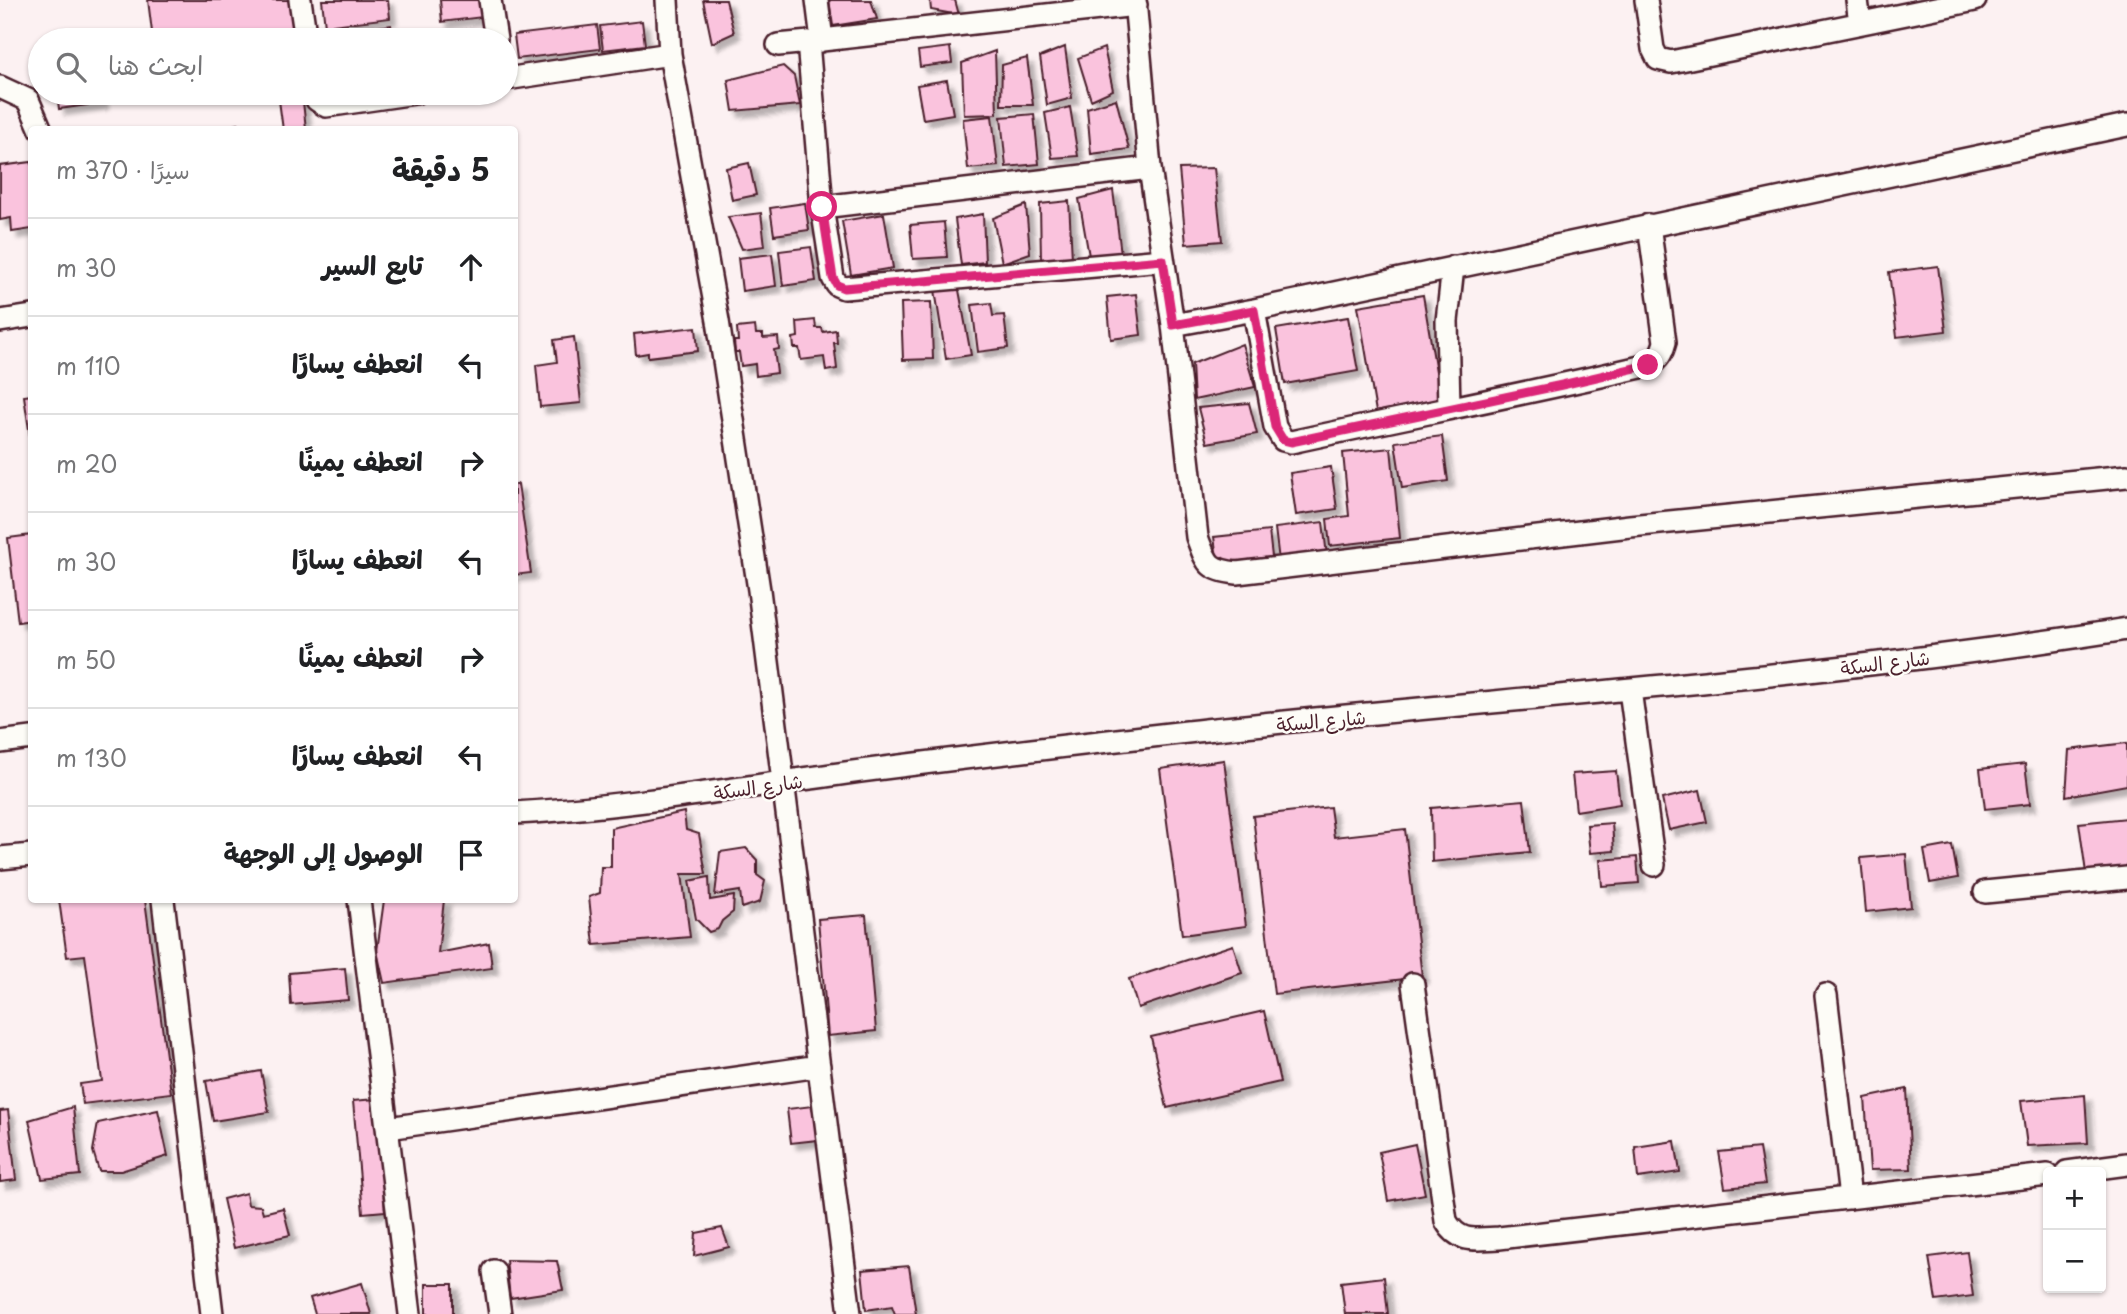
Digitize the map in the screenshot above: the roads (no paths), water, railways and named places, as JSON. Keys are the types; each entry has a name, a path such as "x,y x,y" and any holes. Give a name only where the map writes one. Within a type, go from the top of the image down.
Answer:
{"street":[{"path":"300,0 304,28"},
{"path":"490,0 494,28"},
{"path":"667,0 670,54 737,442 785,783 850,1314"},
{"path":"817,0 815,41 822,207 833,278 837,285 844,288 1163,260"},
{"path":"1646,0 1653,49 1658,59 1671,62 1975,0"},
{"path":"1857,0 1860,23"},
{"path":"778,45 1135,3 1150,168 1173,325 1197,537 1206,560 1218,571 1237,573 1630,526 2127,476"},
{"path":"518,77 670,54"},
{"path":"0,87 28,100"},
{"path":"30,105 39,126"},
{"path":"1173,325 2127,125"},
{"path":"822,207 1150,168"},
{"path":"1254,310 1275,427 1283,440 1291,442 1562,385 1648,365 1657,360 1665,342 1649,225"},
{"path":"1449,407 1447,321 1453,267"},
{"path":"0,321 28,317"},
{"name":"شارع السكة","path":"518,813 635,803 1188,732 1830,669 2127,629"},
{"path":"1630,690 1654,865"},
{"path":"0,742 28,738"},
{"path":"0,858 28,855"},
{"path":"1985,892 2127,878"},
{"path":"163,903 212,1314"},
{"path":"359,903 410,1314"},
{"path":"1413,984 1446,1221 1451,1231 1460,1238 1499,1238 2043,1176"},
{"path":"1826,995 1850,1198"},
{"path":"388,1128 819,1066"},
{"path":"2104,1167 2127,1164"},
{"path":"494,1270 500,1314"}]}
